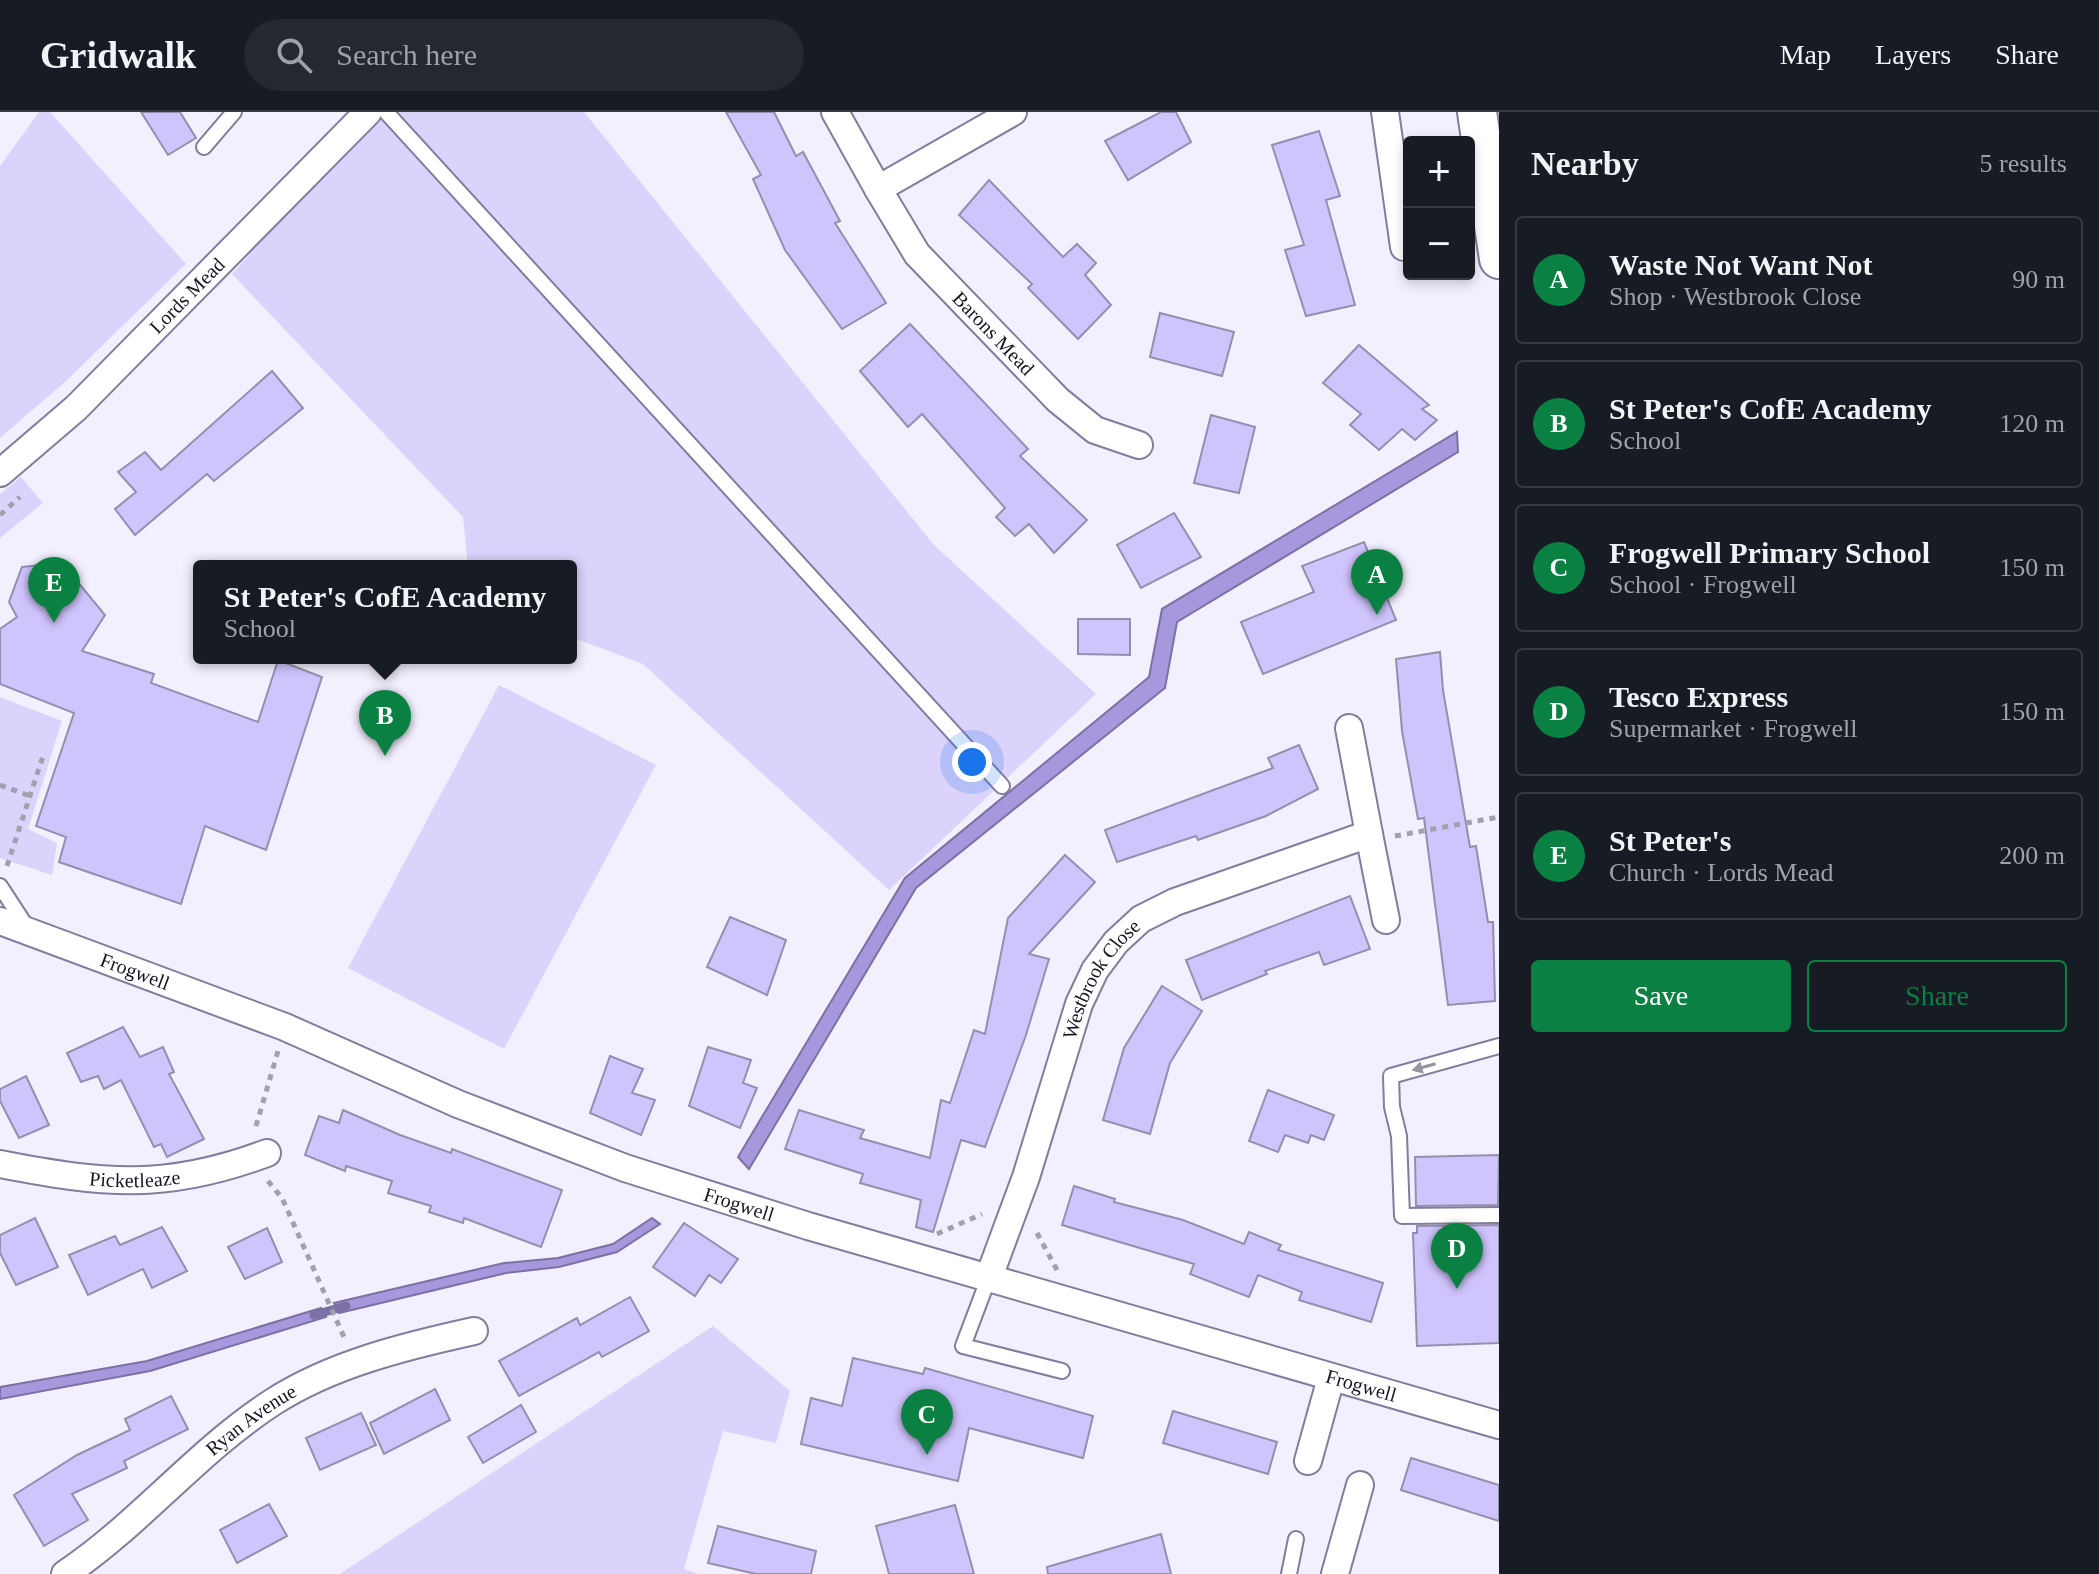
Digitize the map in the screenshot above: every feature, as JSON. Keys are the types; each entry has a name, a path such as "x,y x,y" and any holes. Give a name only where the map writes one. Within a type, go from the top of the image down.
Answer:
{"main road":[{"path":"1477,112 1499,259"}],"street":[{"name":"Lords Mead","path":"0,473 76,408 368,112"},
{"name":"Barons Mead","path":"835,112 917,254 1058,400 1095,430 1139,444"},
{"path":"878,189 1013,112"},
{"path":"1385,112 1403,240"},
{"path":"1349,728 1386,920"},
{"name":"Westbrook Close","path":"989,1277 1018,1198 1079,1004 1095,970 1116,942 1141,919 1175,902 1370,837"},
{"name":"Frogwell","path":"0,921 285,1027 557,1143 723,1200 1499,1425"},
{"name":"Picketleaze","path":"0,1164 85,1179 130,1182 198,1176 258,1156"},
{"name":"Ryan Avenue","path":"65,1574 97,1553 234,1431 275,1401 326,1375 391,1351 474,1331"},
{"path":"1308,1461 1331,1378"},
{"path":"1335,1574 1360,1485"}],"lane":[{"path":"204,147 234,112"},
{"path":"386,112 1002,786"},
{"path":"0,886 30,932"},
{"path":"1499,1046 1391,1076 1392,1107 1399,1136 1402,1216 1499,1215"},
{"path":"989,1277 963,1346 1062,1371"},
{"path":"1289,1574 1296,1539"}],"path":[{"path":"0,886 44,753"},
{"path":"0,785 30,796"},
{"path":"1370,837 1499,817"},
{"path":"285,1027 256,1125 258,1156 327,1291 343,1334"},
{"path":"897,1251 1018,1198 1075,1302"}],"shaded area":[{"path":"39,112 50,112 186,264 66,381 0,438 0,166"},
{"path":"377,112 584,112 934,545 1096,694 889,890 643,664 577,639 577,560 467,560 463,517 232,274"},
{"path":"1457,432 1458,452 1177,622 1165,688 916,888 749,1169 738,1157 905,878 1149,677 1162,609"},
{"path":"21,477 43,503 0,538 0,494"},
{"path":"499,685 656,765 504,1049 348,968"},
{"path":"0,697 62,721 28,829 57,843 52,875 0,858"},
{"path":"652,1218 660,1224 617,1252 559,1267 506,1273 339,1313 334,1303 504,1263 558,1258 613,1244"},
{"path":"321,1308 326,1317 150,1371 0,1399 0,1387 147,1361"},
{"path":"713,1326 790,1391 776,1443 723,1431 684,1569 699,1574 340,1574"}],"building":[{"path":"141,112 180,112 196,138 168,155"},
{"path":"726,112 774,112 796,156 803,152 840,221 835,223 886,303 842,329 785,250 753,179 761,175"},
{"path":"1161,112 1176,112 1191,142 1128,180 1105,141"},
{"path":"1319,131 1340,196 1326,200 1355,305 1306,316 1285,250 1304,245 1272,145"},
{"path":"989,180 1063,257 1077,244 1096,263 1085,275 1111,305 1078,339 1028,288 1032,284 959,215"},
{"path":"1160,313 1234,332 1222,376 1150,357"},
{"path":"910,324 1028,449 1020,456 1087,520 1054,553 1029,524 1015,536 996,517 1005,508 922,414 908,427 860,371"},
{"path":"1359,345 1429,405 1422,409 1437,420 1415,440 1402,429 1379,450 1350,425 1361,414 1323,383"},
{"path":"272,371 303,408 214,481 207,474 135,535 115,509 136,492 118,472 145,452 161,470"},
{"path":"1211,415 1255,427 1239,493 1194,483"},
{"path":"1174,513 1201,557 1141,588 1117,545"},
{"path":"1364,542 1396,620 1263,674 1241,622 1314,592 1302,566"},
{"path":"62,563 105,615 82,651 154,674 151,683 258,722 277,664 288,664 322,677 266,850 205,826 181,904 59,862 66,837 36,826 74,713 0,684 0,629 17,617 9,602 22,567"},
{"path":"1078,619 1130,619 1130,655 1078,654"},
{"path":"1440,652 1443,690 1470,847 1476,846 1488,922 1493,922 1495,1001 1448,1005 1424,818 1418,819 1402,731 1396,659"},
{"path":"1299,745 1318,789 1266,816 1198,840 1196,836 1117,862 1105,830 1273,768 1268,758"},
{"path":"1065,855 1095,882 1029,954 1049,959 1026,1035 985,1147 961,1140 933,1232 916,1227 921,1200 860,1183 863,1174 785,1149 799,1110 864,1130 860,1138 930,1158 941,1100 950,1103 974,1030 985,1034 1008,918"},
{"path":"1350,896 1370,949 1324,965 1319,952 1265,971 1267,974 1202,1000 1186,960"},
{"path":"730,917 786,940 767,995 707,967"},
{"path":"1162,986 1202,1011 1170,1063 1150,1134 1103,1120 1124,1048"},
{"path":"123,1027 140,1057 163,1047 174,1072 169,1074 204,1139 167,1157 161,1144 154,1147 121,1080 104,1089 98,1076 81,1082 67,1053"},
{"path":"708,1047 751,1060 743,1083 757,1088 740,1128 689,1106"},
{"path":"610,1056 643,1069 632,1093 655,1100 641,1135 590,1113"},
{"path":"26,1076 49,1125 19,1138 0,1101 0,1089"},
{"path":"1268,1090 1334,1115 1324,1140 1311,1135 1308,1143 1285,1135 1278,1152 1249,1141"},
{"path":"343,1110 400,1135 451,1153 452,1149 562,1190 541,1247 464,1218 463,1223 429,1212 431,1206 388,1193 392,1181 346,1166 345,1171 305,1155 319,1116 339,1123"},
{"path":"1499,1155 1498,1205 1416,1206 1415,1157"},
{"path":"1074,1186 1115,1199 1114,1202 1183,1220 1244,1244 1249,1232 1281,1245 1278,1250 1383,1283 1371,1322 1299,1300 1302,1292 1258,1275 1249,1297 1190,1274 1194,1264 1062,1225"},
{"path":"35,1218 58,1267 16,1285 0,1253 0,1235"},
{"path":"684,1223 738,1259 721,1283 709,1275 695,1296 653,1267"},
{"path":"1499,1225 1499,1343 1417,1346 1413,1233 1417,1233 1417,1226"},
{"path":"162,1227 187,1271 152,1288 143,1269 88,1295 69,1255 115,1236 120,1245"},
{"path":"267,1228 282,1262 245,1279 228,1247"},
{"path":"630,1297 649,1331 602,1357 599,1352 519,1396 499,1361 577,1318 580,1325"},
{"path":"853,1358 923,1374 925,1368 1093,1416 1083,1458 969,1428 958,1481 801,1444 811,1398 842,1406"},
{"path":"435,1389 450,1420 384,1454 370,1423"},
{"path":"171,1396 188,1429 124,1461 127,1468 72,1494 88,1520 44,1546 14,1495 77,1455 130,1430 125,1419"},
{"path":"521,1405 536,1432 483,1463 468,1437"},
{"path":"1173,1411 1277,1442 1268,1474 1163,1443"},
{"path":"361,1413 376,1445 320,1470 306,1438"},
{"path":"1411,1458 1499,1485 1499,1521 1401,1490"},
{"path":"269,1504 287,1536 237,1563 220,1530"},
{"path":"955,1505 974,1574 889,1574 876,1526"},
{"path":"718,1526 816,1551 811,1574 756,1574 708,1563"},
{"path":"1161,1534 1171,1574 1048,1574 1047,1567"}],"waterway":[{"path":"314,1315 346,1306"}],"place":[{"name":"Waste Not Want Not","path":"1377,615"},
{"name":"St Peter's","path":"54,623"},
{"name":"St Peter's CofE Academy","path":"385,756"},
{"name":"Tesco Express","path":"1457,1289"},
{"name":"Frogwell Primary School","path":"927,1455"}]}
